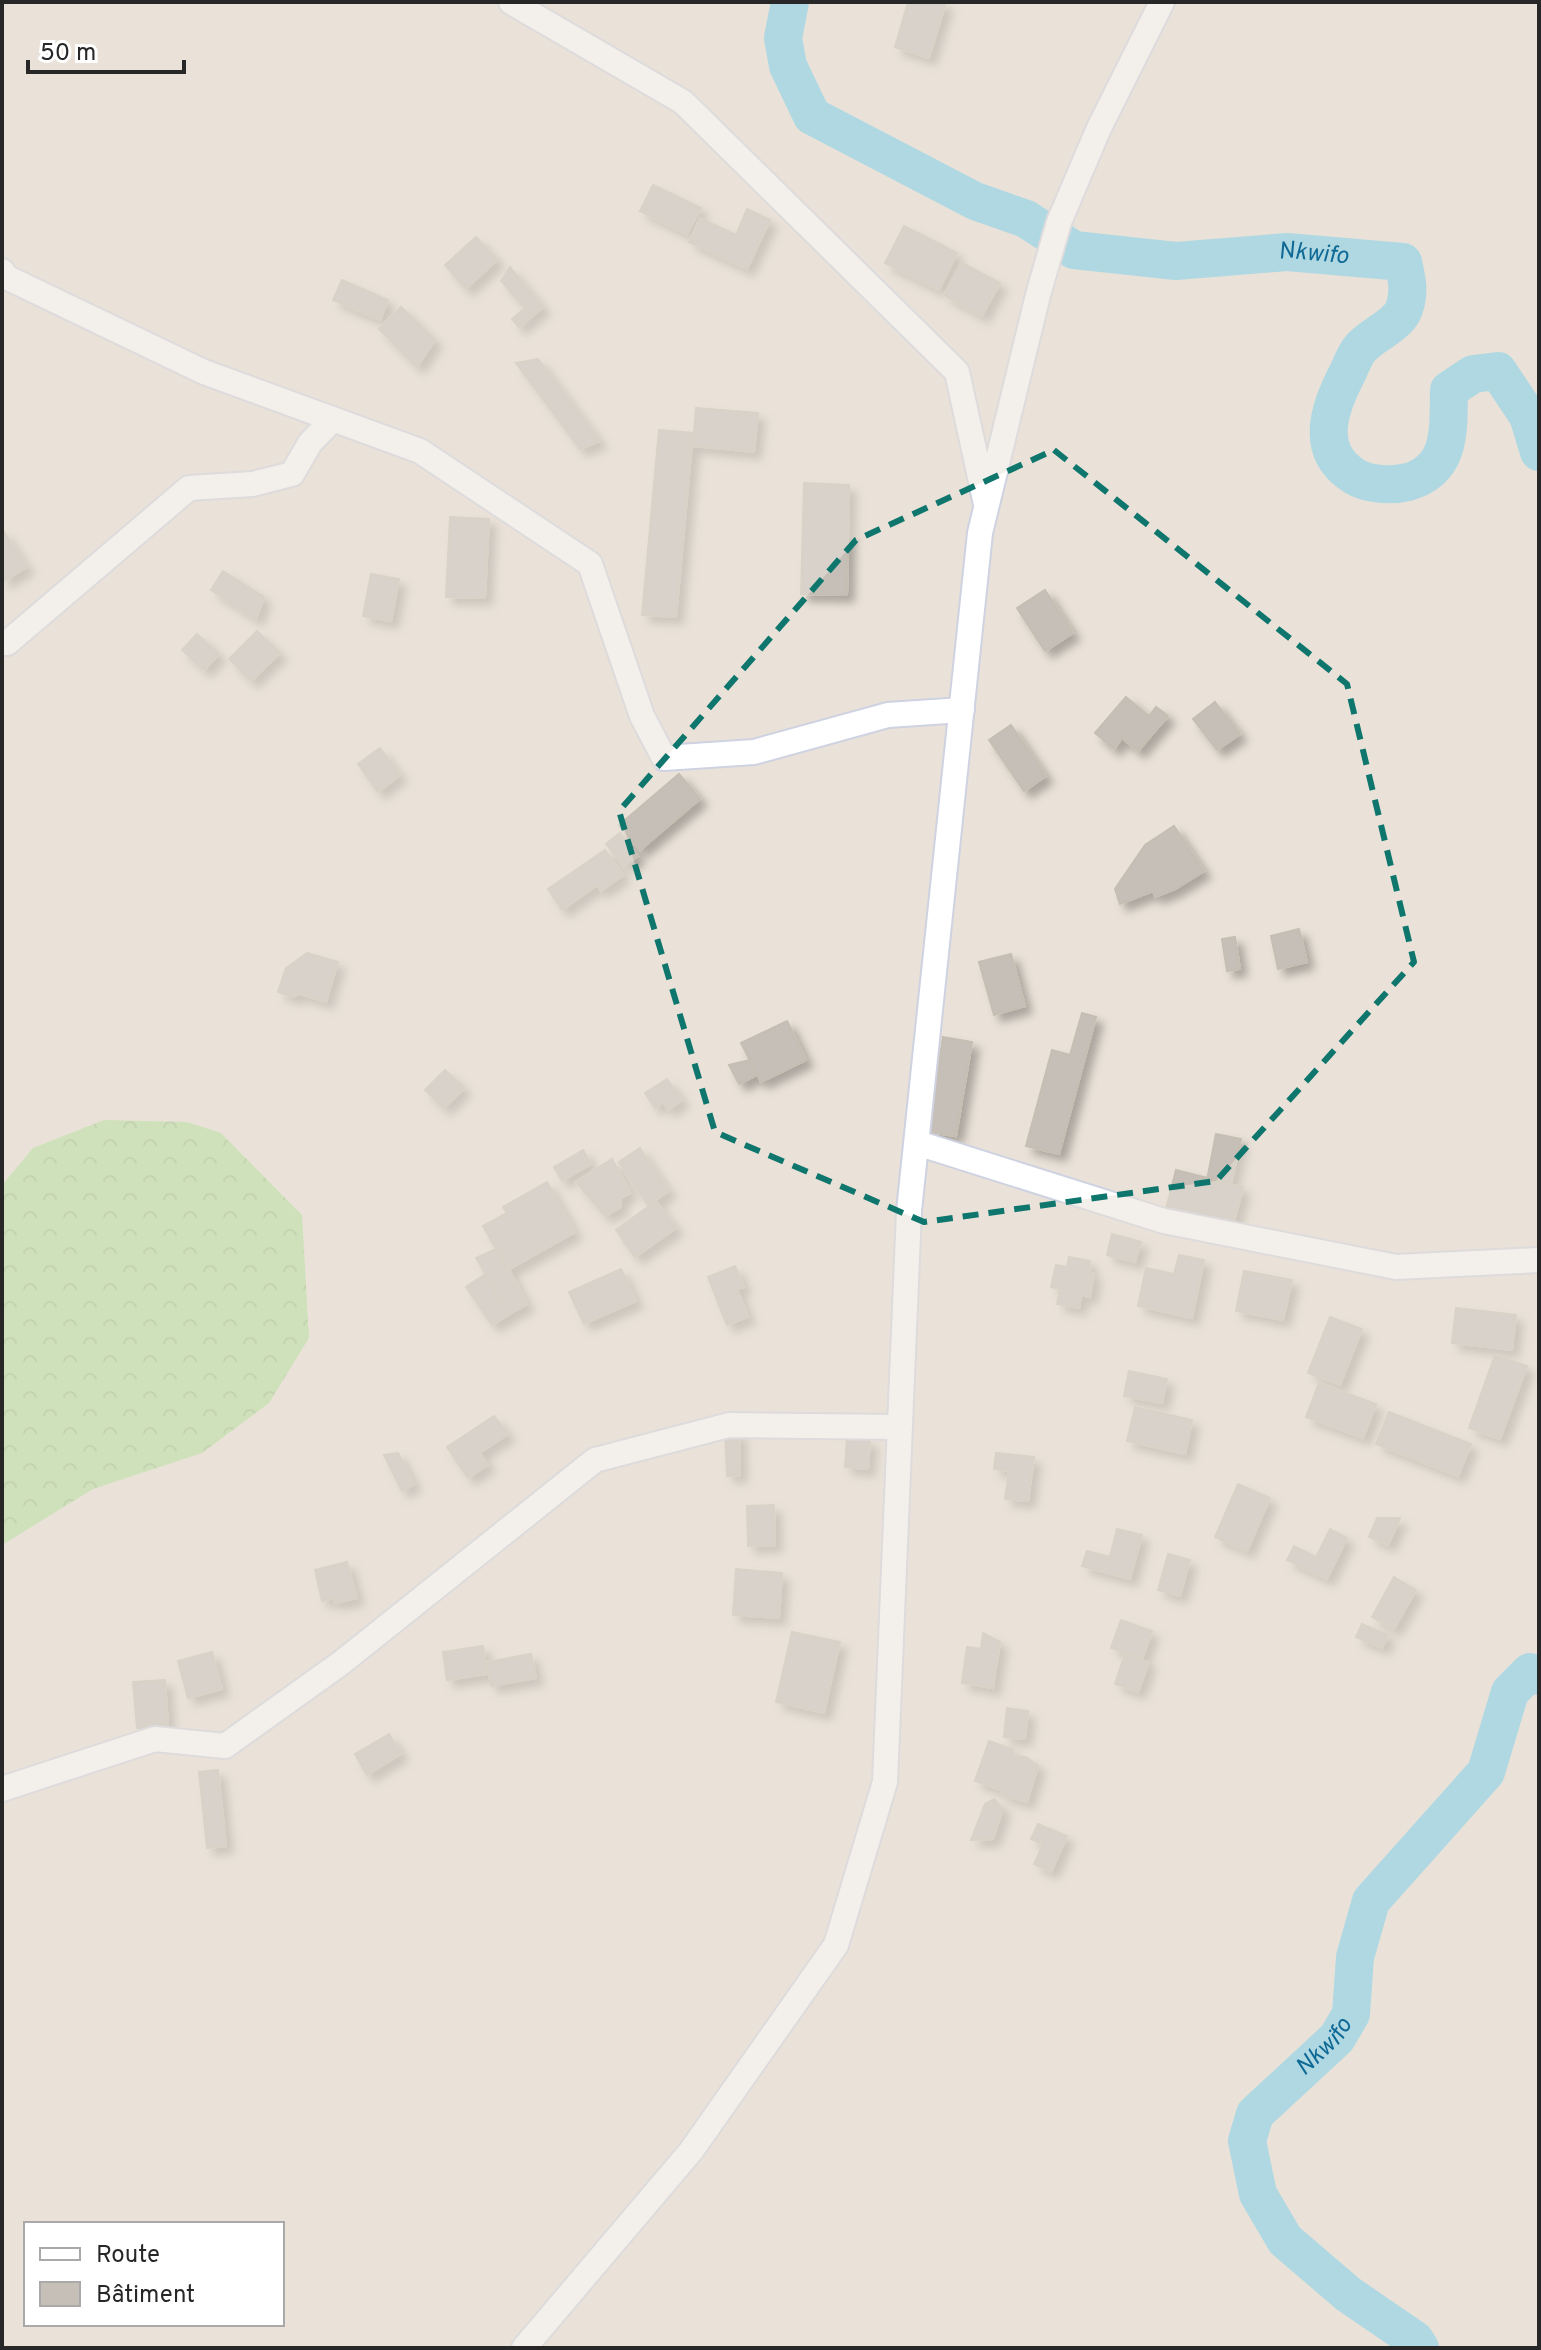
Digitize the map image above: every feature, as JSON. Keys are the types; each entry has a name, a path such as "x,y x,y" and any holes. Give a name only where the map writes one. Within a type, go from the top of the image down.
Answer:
{"street":[{"path":"511,2 683,102 957,372 987,506"},
{"path":"524,2348 691,2151 836,1945 885,1782 909,1211 980,533 1059,222 1099,128 1162,2"},
{"path":"2,271 6,277 204,372 420,451 590,564 642,716 664,758 754,752 888,715 962,710"},
{"path":"2,643 7,643 189,488 253,484 292,474 310,443 333,419"},
{"path":"917,1143 1164,1221 1396,1267 1539,1260"},
{"path":"2,1789 155,1739 225,1746 341,1663 595,1460 729,1425 900,1427"}],"highlighted area":[{"path":"1054,450 1347,684 1414,962 1216,1181 924,1222 715,1132 619,811 856,540"}],"green space":[{"path":"104,1120 187,1122 221,1133 302,1215 309,1338 269,1403 202,1453 93,1489 2,1545 2,1185 33,1148"}],"building":[{"path":"908,2 946,2 929,58 895,47"},
{"path":"653,185 701,208 687,234 640,211"},
{"path":"747,209 770,220 747,269 689,242 700,218 736,235"},
{"path":"904,226 957,253 939,290 885,263"},
{"path":"476,237 497,260 466,289 445,265"},
{"path":"962,263 1000,283 982,316 944,295"},
{"path":"510,267 543,307 519,327 512,319 525,308 501,281"},
{"path":"342,280 388,300 380,320 333,300"},
{"path":"401,307 435,340 417,367 379,329"},
{"path":"538,359 600,441 580,449 516,363"},
{"path":"696,408 758,413 754,452 693,446"},
{"path":"659,430 693,433 676,617 642,615"},
{"path":"804,483 849,485 847,595 801,594"},
{"path":"450,517 489,519 485,598 446,597"},
{"path":"2,529 27,567 2,582"},
{"path":"223,571 264,597 256,619 211,590"},
{"path":"371,574 399,579 391,621 363,616"},
{"path":"1045,590 1073,633 1045,651 1017,608"},
{"path":"257,631 280,653 251,681 229,659"},
{"path":"197,634 219,654 204,670 182,650"},
{"path":"1126,697 1149,716 1156,707 1168,716 1138,751 1122,738 1114,749 1095,733"},
{"path":"1215,702 1240,734 1217,750 1193,719"},
{"path":"1011,725 1046,776 1024,791 989,740"},
{"path":"380,748 400,775 378,792 358,764"},
{"path":"679,774 700,799 640,850 619,825"},
{"path":"1174,826 1204,871 1155,897 1153,891 1120,904 1115,889 1145,845"},
{"path":"620,833 638,856 624,866 606,844"},
{"path":"605,850 623,875 601,891 597,885 562,910 548,889"},
{"path":"1299,929 1307,962 1278,969 1271,936"},
{"path":"1235,937 1240,969 1227,971 1222,939"},
{"path":"307,953 338,962 326,1002 300,994 292,997 278,992 286,968"},
{"path":"1011,954 1025,1006 994,1015 979,962"},
{"path":"1082,1013 1096,1017 1059,1154 1026,1146 1052,1050 1070,1055"},
{"path":"787,1021 806,1060 761,1082 741,1043"},
{"path":"943,1037 972,1042 956,1136 928,1132"},
{"path":"750,1060 757,1075 739,1084 729,1065"},
{"path":"445,1070 464,1088 444,1108 425,1090"},
{"path":"667,1079 682,1100 668,1110 663,1102 655,1108 645,1093"},
{"path":"1216,1134 1241,1139 1231,1185 1207,1180"},
{"path":"640,1148 669,1191 648,1205 619,1162"},
{"path":"583,1150 591,1164 562,1181 554,1167"},
{"path":"612,1159 630,1193 620,1199 621,1207 605,1216 576,1182"},
{"path":"1176,1170 1243,1187 1233,1226 1166,1209"},
{"path":"547,1182 575,1232 508,1270 483,1226 507,1213 503,1207"},
{"path":"656,1201 676,1228 635,1257 616,1230"},
{"path":"1112,1234 1141,1242 1135,1262 1107,1255"},
{"path":"498,1248 527,1304 510,1314 476,1258"},
{"path":"1179,1255 1204,1260 1192,1318 1138,1306 1146,1268 1174,1274"},
{"path":"1069,1257 1090,1261 1089,1272 1094,1274 1090,1297 1081,1295 1079,1308 1057,1304 1060,1289 1051,1287 1056,1265 1067,1267"},
{"path":"735,1266 744,1287 737,1289 748,1317 727,1325 708,1277"},
{"path":"621,1269 636,1301 584,1324 569,1292"},
{"path":"1244,1271 1292,1280 1283,1320 1236,1311"},
{"path":"484,1275 510,1314 492,1325 466,1287"},
{"path":"1456,1308 1516,1315 1512,1350 1452,1343"},
{"path":"1330,1317 1362,1329 1340,1385 1308,1373"},
{"path":"1495,1355 1527,1366 1500,1439 1469,1428"},
{"path":"1129,1371 1167,1379 1162,1403 1124,1396"},
{"path":"1319,1383 1376,1404 1363,1438 1306,1417"},
{"path":"1135,1407 1192,1420 1185,1454 1127,1441"},
{"path":"1389,1412 1471,1444 1458,1476 1376,1444"},
{"path":"494,1416 508,1434 480,1453 488,1465 468,1478 447,1447"},
{"path":"739,1432 740,1475 727,1476 725,1433"},
{"path":"847,1438 870,1440 868,1469 845,1467"},
{"path":"398,1453 414,1484 402,1491 384,1455"},
{"path":"996,1453 1034,1457 1028,1501 1005,1499 1009,1471 994,1469"},
{"path":"1238,1484 1270,1498 1247,1551 1215,1537"},
{"path":"774,1505 775,1545 748,1546 747,1506"},
{"path":"1377,1518 1400,1518 1388,1545 1369,1537"},
{"path":"1117,1529 1142,1535 1130,1579 1082,1566 1087,1551 1110,1557"},
{"path":"1330,1529 1347,1538 1327,1579 1287,1560 1294,1546 1316,1557"},
{"path":"1168,1554 1190,1560 1180,1596 1158,1590"},
{"path":"347,1562 357,1598 335,1603 334,1598 322,1601 315,1570"},
{"path":"736,1569 782,1573 779,1618 733,1615"},
{"path":"1394,1577 1416,1590 1394,1629 1372,1617"},
{"path":"1121,1620 1152,1631 1142,1659 1111,1648"},
{"path":"1362,1624 1388,1635 1382,1648 1356,1637"},
{"path":"792,1632 840,1642 824,1713 776,1702"},
{"path":"983,1633 1000,1642 993,1688 962,1683 967,1647 981,1649"},
{"path":"483,1646 487,1674 447,1680 443,1652"},
{"path":"212,1652 222,1689 188,1698 178,1661"},
{"path":"531,1654 536,1678 491,1686 487,1662"},
{"path":"1125,1654 1149,1662 1138,1692 1115,1684"},
{"path":"165,1680 168,1726 137,1728 133,1682"},
{"path":"1007,1708 1028,1711 1025,1739 1004,1737"},
{"path":"389,1734 401,1754 367,1775 355,1754"},
{"path":"989,1741 1012,1749 1015,1757 1026,1757 1038,1766 1027,1802 1003,1795 1001,1790 975,1781"},
{"path":"218,1770 226,1846 207,1848 199,1772"},
{"path":"994,1799 1003,1809 993,1839 971,1840 985,1804"},
{"path":"1038,1824 1067,1836 1051,1872 1034,1864 1043,1844 1031,1839"}],"waterway":[{"name":"Nkwifo","path":"790,2 783,38 788,66 812,116 975,201 1026,219 1074,250 1176,261 1287,252 1403,262 1407,280 1404,309 1396,321 1359,350 1331,413 1329,441 1333,454 1354,476 1373,483 1395,484 1423,476 1433,467 1445,445 1449,390 1473,374 1498,371 1528,416 1539,452"},
{"name":"Nkwifo","path":"1420,2348 1415,2340 1348,2294 1285,2240 1258,2194 1247,2141 1255,2114 1337,2038 1351,2014 1355,1957 1371,1901 1486,1772 1510,1692 1530,1672 1539,1676"}]}
